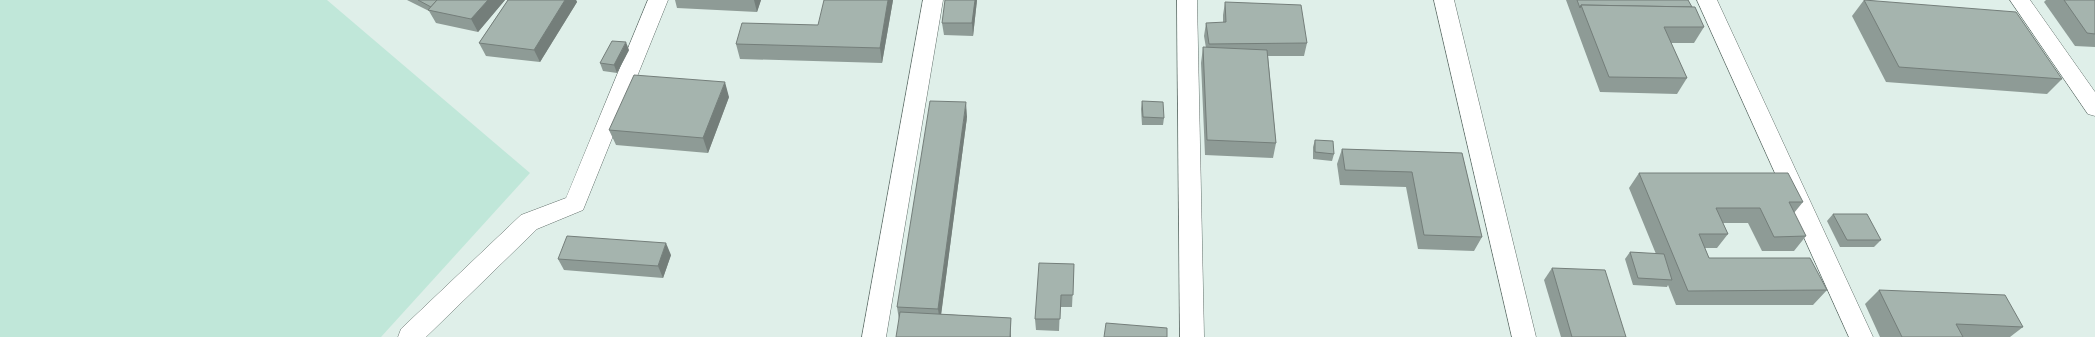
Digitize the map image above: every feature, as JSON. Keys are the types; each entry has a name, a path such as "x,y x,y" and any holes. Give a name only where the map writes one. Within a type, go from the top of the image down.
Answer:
{"street":[{"path":"410,337 529,222 575,204 658,0"},
{"path":"874,337 933,0"},
{"path":"1187,0 1192,337"},
{"path":"1444,0 1524,337"},
{"path":"1707,0 1861,337"},
{"path":"2020,0 2095,108"}],"green space":[{"path":"0,0 327,0 530,173 381,337 0,337"}],"building":[{"path":"418,0 437,0 431,7"},
{"path":"437,0 488,0 471,19 428,10"},
{"path":"508,0 565,0 534,50 479,43"},
{"path":"824,0 888,0 880,48 736,44 742,23 818,25"},
{"path":"945,0 975,0 972,23 942,23"},
{"path":"1577,0 1688,0 1692,7 1581,5 1580,8"},
{"path":"1864,0 2016,12 2062,79 1899,67"},
{"path":"2064,0 2095,0 2095,34 2087,33"},
{"path":"1225,2 1301,5 1307,43 1209,44 1206,23 1226,22"},
{"path":"1581,5 1695,7 1704,27 1664,27 1687,78 1609,77"},
{"path":"612,41 626,42 614,65 600,63"},
{"path":"1203,47 1267,50 1276,143 1207,140"},
{"path":"634,75 725,82 703,138 609,130"},
{"path":"930,101 966,102 938,309 897,307"},
{"path":"1142,101 1163,102 1164,118 1143,117"},
{"path":"1315,140 1333,141 1334,154 1315,152"},
{"path":"1342,149 1462,153 1482,237 1424,235 1412,172 1345,170"},
{"path":"1639,173 1788,173 1803,202 1789,202 1806,236 1774,237 1760,208 1716,208 1728,234 1699,234 1709,258 1810,258 1827,290 1688,291"},
{"path":"1833,214 1867,214 1881,240 1847,240"},
{"path":"567,236 666,243 658,266 558,259"},
{"path":"1630,252 1664,254 1672,280 1638,278"},
{"path":"1039,263 1074,264 1073,295 1061,295 1060,319 1035,319"},
{"path":"1552,268 1605,270 1626,337 1572,337"},
{"path":"1879,290 2005,295 2023,327 1956,324 1963,337 1902,337"},
{"path":"900,312 1011,318 1010,337 896,337"},
{"path":"1106,323 1167,328 1167,337 1104,337"}]}
